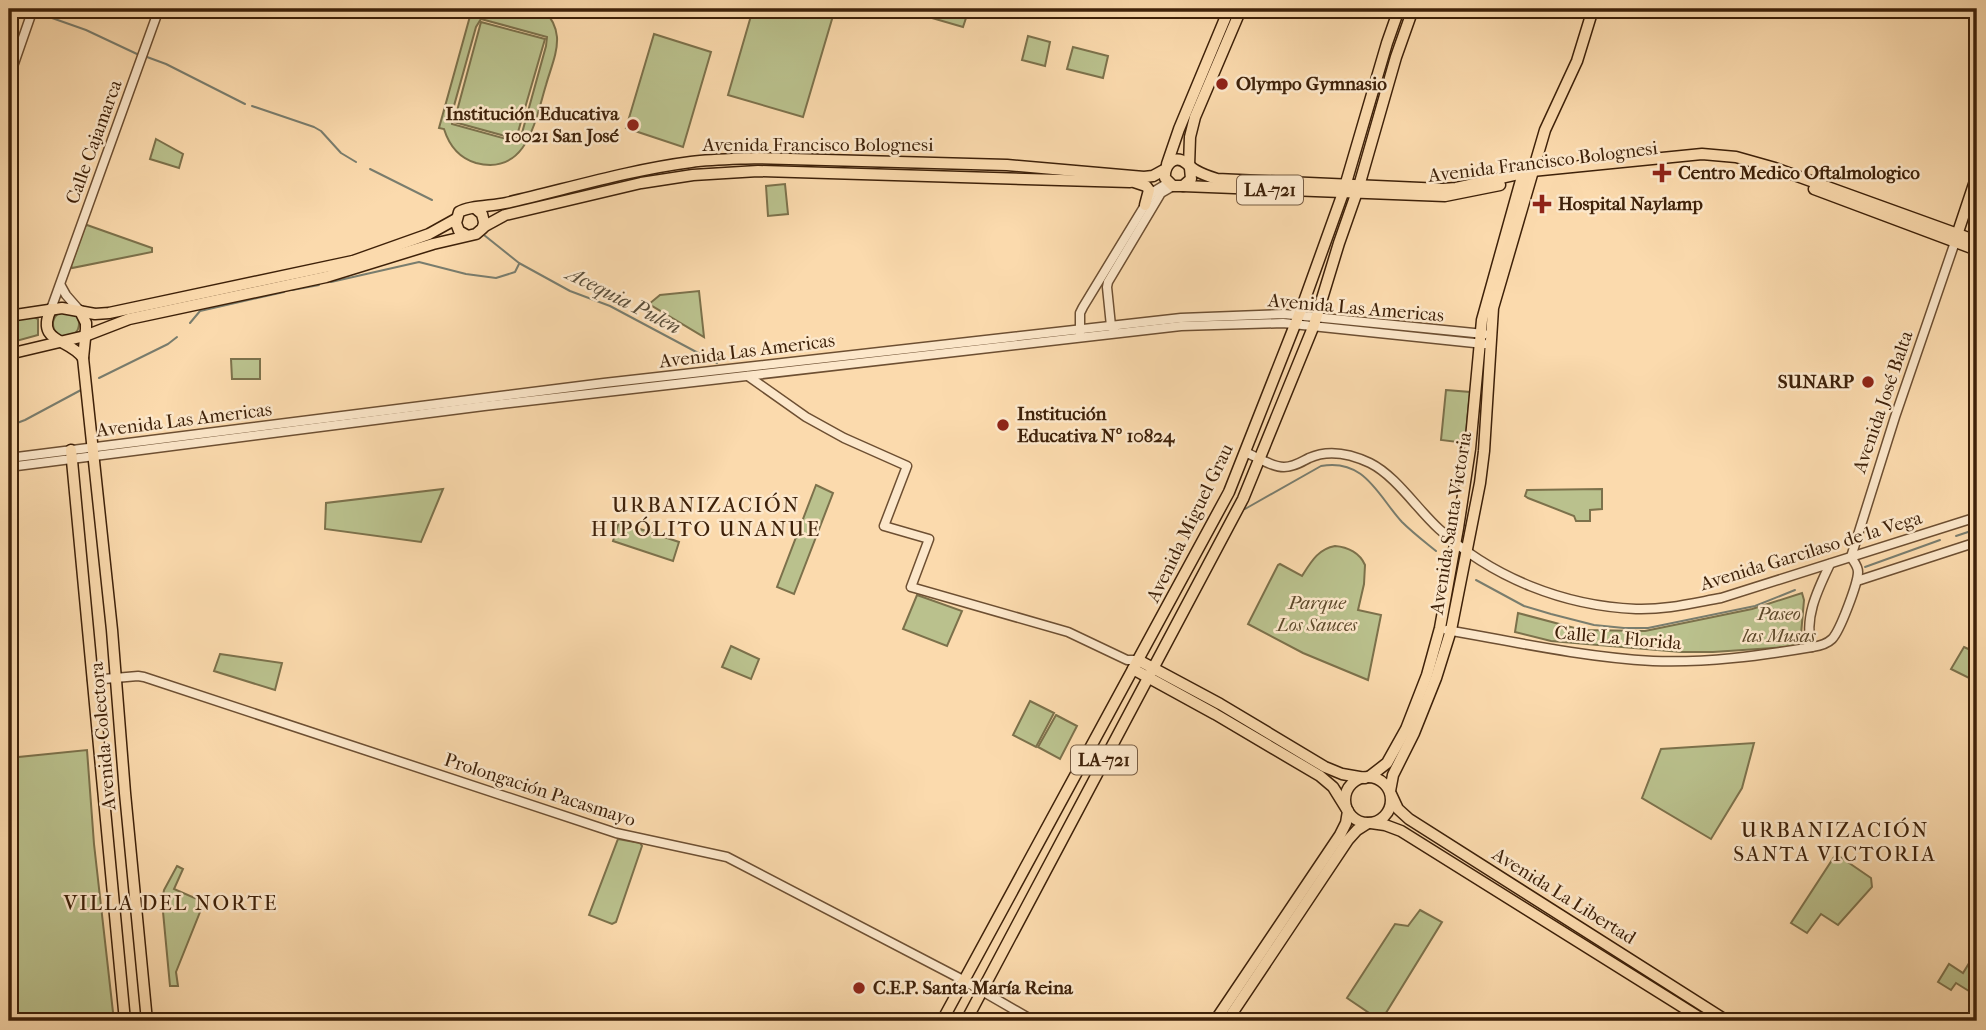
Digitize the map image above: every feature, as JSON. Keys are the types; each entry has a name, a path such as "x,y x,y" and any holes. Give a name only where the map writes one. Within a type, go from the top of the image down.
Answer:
{"main road":[{"path":"1229,9 1179,130 1170,179 1191,178 1190,137 1195,117 1241,9"},
{"name":"Avenida Miguel Grau","path":"942,1021 1133,663 1211,527 1228,492 1297,320 1344,189 1399,9"},
{"name":"Avenida Miguel Grau","path":"966,1021 1242,499 1316,321 1413,9"},
{"name":"Avenida Santa Victoria","path":"1367,778 1387,762 1406,729 1446,629 1485,339 1527,175 1577,61 1593,9"},
{"name":"LA-721","path":"1190,137 1195,157 1208,173 1217,179"},
{"name":"Avenida Francisco Bolognesi","path":"475,208 654,168 716,159 757,158 1007,165 1170,179 1344,189"},
{"name":"LA-721","path":"1170,179 1171,161 1179,160 1190,167"},
{"name":"Avenida Francisco Bolognesi","path":"1357,190 1443,189 1527,175 1702,161 1733,163 1956,238 1977,250"},
{"name":"Avenida Francisco Bolognesi","path":"1190,167 1217,179 1455,195 1527,175"},
{"name":"Avenida Francisco Bolognesi","path":"483,227 505,215 641,183 693,175 758,172 1133,182 1170,179"},
{"name":"Avenida José Balta","path":"1956,238 1977,175"},
{"path":"1133,182 1146,186 1149,190 1145,205"},
{"path":"9,316 62,308 95,314 109,313 341,264 429,234 456,219 466,208 475,208 482,214 483,227 476,234 326,276 129,319 85,336 9,354"},
{"path":"456,219 457,227 466,235"},
{"name":"Avenida Francisco Bolognesi","path":"1956,238 1977,241"},
{"path":"51,309 47,330 53,339 72,347 83,358"},
{"path":"80,311 86,323 85,336"},
{"name":"Avenida Colectora","path":"85,336 83,358 116,678 147,1021"},
{"name":"Avenida Santa Victoria","path":"1390,793 1393,775 1414,733 1436,678 1467,551 1484,452 1485,339"},
{"name":"Avenida Colectora","path":"71,454 125,1021"},
{"path":"1133,663 1320,776 1334,787 1356,820 1370,823"},
{"path":"1151,673 1220,704 1334,772 1381,781 1390,793 1390,810 1379,821 1357,830 1348,840 1227,1021"},
{"path":"1215,1021 1340,835 1346,823 1346,794 1349,789 1358,780 1367,778"},
{"name":"Avenida La Libertad","path":"1390,793 1398,809 1409,819 1727,1021"},
{"name":"Avenida La Libertad","path":"1370,823 1401,831 1705,1021"}],"street":[{"name":"Calle Cajamarca","path":"51,309 159,9"},
{"path":"9,78 32,11"},
{"path":"1059,331 1080,313 1154,190 1170,179"},
{"path":"1113,329 1107,295 1108,282 1170,179"},
{"name":"Avenida José Balta","path":"1851,557 1956,238"},
{"path":"61,286 80,311"},
{"path":"1094,289 1104,289 1107,295"},
{"path":"1080,313 1080,332"},
{"name":"Avenida Las Americas","path":"9,458 92,452 748,376 1181,318 1220,316 1316,321 1485,339"},
{"name":"Avenida Las Americas","path":"92,452 741,367 1059,331 1080,332"},
{"path":"741,367 748,376 806,417 844,438 907,466 884,526 929,539 911,587 1068,632 1133,663"},
{"name":"Avenida Garcilaso de la Vega","path":"1245,452 1286,467 1332,453 1350,455 1385,473 1432,523 1456,544 1494,569 1548,593 1586,603 1638,609 1686,605 1721,598 1977,517"},
{"name":"Avenida Las Americas","path":"9,467 71,454"},
{"path":"1851,557 1857,568 1857,581 1977,542"},
{"path":"1812,647 1808,637 1810,617 1830,564"},
{"name":"Calle La Florida","path":"1446,629 1586,654 1653,661 1724,659 1824,644 1833,638 1857,581"},
{"name":"Prolongación Pacasmayo","path":"92,680 144,677 616,833 727,857 964,980 1034,1021"}],"green space":[{"path":"472,9 543,9 556,29 556,49 538,114 518,154 493,165 476,163 460,154 444,129 439,128","holes":["481,19 547,37 522,133 517,142 452,124 452,113 476,27"]},
{"path":"753,9 835,9 803,117 728,95"},
{"path":"901,9 969,9 963,27"},
{"path":"481,22 545,39 516,139 454,122"},
{"path":"654,34 711,52 683,147 626,128"},
{"path":"1028,36 1050,42 1045,66 1022,60"},
{"path":"1073,47 1108,56 1103,78 1067,69"},
{"path":"156,139 183,154 179,168 150,159"},
{"path":"785,184 788,214 768,216 766,186"},
{"path":"87,225 152,248 152,252 72,268"},
{"path":"699,291 704,337 649,304 660,295"},
{"path":"66,311 75,315 79,324 75,333 66,337 57,333 53,324 57,315"},
{"path":"32,316 38,319 38,335 9,343 9,321"},
{"path":"231,359 260,359 260,379 232,379"},
{"path":"1446,390 1470,392 1465,443 1441,440"},
{"path":"816,485 833,493 794,594 777,587"},
{"path":"443,489 421,542 325,529 326,503"},
{"path":"1602,489 1602,509 1590,510 1590,521 1576,521 1574,516 1525,496 1527,490"},
{"path":"619,522 679,542 673,561 613,541"},
{"name":"Parque Los Sauces","path":"1335,546 1353,551 1365,565 1358,610 1381,615 1368,680 1303,653 1248,624 1278,565 1302,576 1319,553"},
{"name":"Paseo las Musas","path":"1802,593 1804,600 1800,646 1681,652 1551,641 1515,632 1518,613 1582,630 1645,631 1752,609"},
{"path":"917,595 962,611 947,646 903,629"},
{"path":"731,646 759,659 751,679 722,667"},
{"path":"1964,647 1977,653 1977,682 1951,669"},
{"path":"220,654 282,663 275,690 214,671"},
{"path":"1030,701 1054,713 1036,747 1013,735"},
{"path":"1056,715 1077,726 1060,759 1038,747"},
{"path":"1754,743 1742,788 1711,839 1642,798 1661,749"},
{"path":"87,750 94,844 114,1021 9,1021 9,758"},
{"path":"618,839 640,843 642,846 616,922 612,924 589,915"},
{"path":"1836,854 1871,878 1872,887 1838,925 1821,914 1807,933 1791,923"},
{"path":"177,866 183,869 174,889 204,902 176,972 178,986 170,986 162,901 164,890"},
{"path":"1420,910 1442,922 1381,1021 1347,998 1395,924 1408,926"},
{"path":"1971,960 1977,964 1977,996 1956,983 1951,990 1938,982 1949,964 1963,973"}],"waterway":[{"path":"35,12 86,30 137,54"},
{"path":"147,57 245,104"},
{"path":"252,106 314,127 341,153 356,162"},
{"path":"370,169 432,200"},
{"name":"Acequia Pulen","path":"484,235 519,263 570,291 610,306 717,363"},
{"path":"331,282 419,262 466,274 496,278 515,272 519,264"},
{"path":"292,290 319,285"},
{"path":"190,323 200,311 284,292"},
{"path":"99,378 177,337"},
{"path":"9,426 81,390"},
{"name":"Acequia Pulen","path":"1245,509 1321,466 1336,465 1360,473 1402,522 1436,551"},
{"name":"Acequia Pulen","path":"1956,536 1977,529"},
{"name":"Acequia Pulen","path":"1865,567 1940,540"},
{"name":"Acequia Pulen","path":"1476,580 1524,606 1594,625 1624,628 1648,628 1755,606 1795,590"}],"place":[{"name":"Olympo Gymnasio","path":"1222,84"},
{"name":"Institución Educativa 10021 San José","path":"633,125"},
{"name":"Centro Medico Oftalmologico","path":"1662,173"},
{"name":"Hospital Naylamp","path":"1542,204"},
{"name":"SUNARP","path":"1868,382"},
{"name":"Institución Educativa Nº 10824","path":"1003,425"},
{"name":"C.E.P. Santa María Reina","path":"859,988"}],"district":[{"name":"URBANIZACIÓN HIPÓLITO UNANUE","path":"706,517"},
{"name":"URBANIZACIÓN SANTA VICTORIA","path":"1835,842"},
{"name":"VILLA DEL NORTE","path":"171,903"}]}
